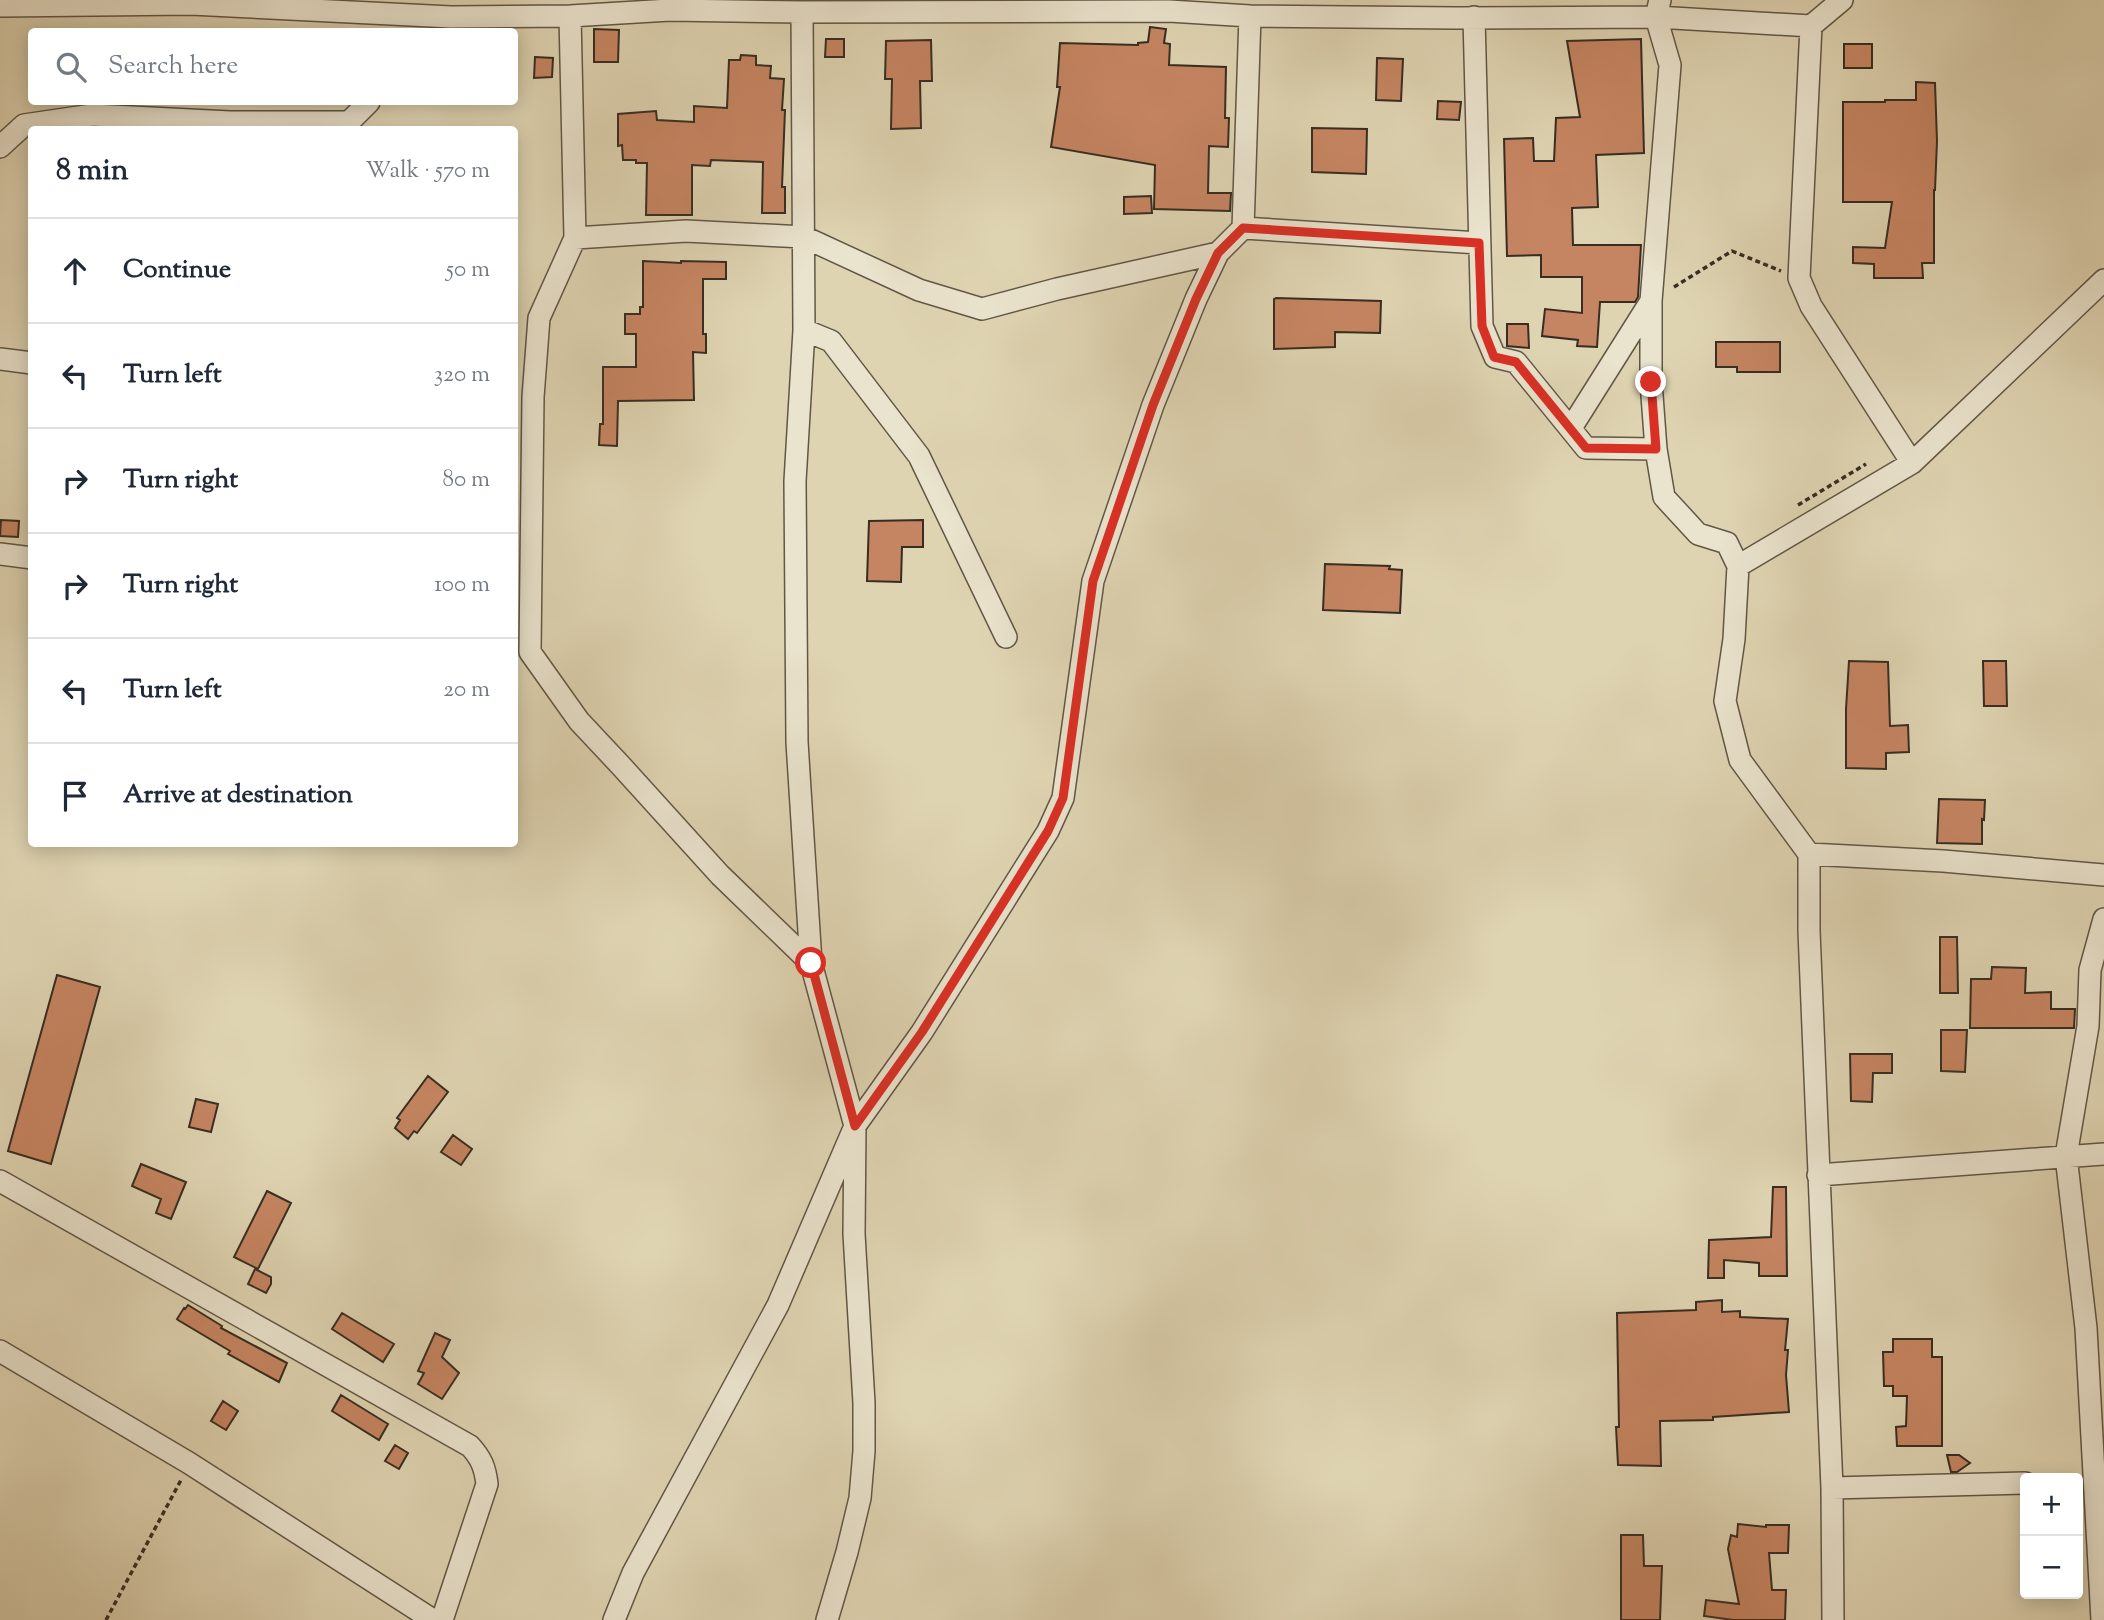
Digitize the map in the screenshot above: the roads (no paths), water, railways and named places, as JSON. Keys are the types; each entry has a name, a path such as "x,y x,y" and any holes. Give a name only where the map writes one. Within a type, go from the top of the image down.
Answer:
{"street":[{"path":"1444,0 1465,18 1482,326 1494,357 1516,362 1586,448 1656,449"},
{"path":"0,6 190,2 445,16 570,16 668,5 802,12 855,5 1165,6 1250,16 1465,18 1658,9 1811,26 1842,0"},
{"path":"1658,9 1670,65 1651,301 1651,382 1656,449 1664,497 1698,534 1727,543 1738,566 1734,639 1725,701 1740,760 1809,855 1809,945 1832,1488 1833,1620"},
{"path":"802,12 804,237 796,481 797,742 811,963 855,1126 854,1234 864,1403 860,1498 827,1620"},
{"path":"570,16 575,238 539,318 524,396 522,652 579,722 720,875 811,963"},
{"path":"614,1620 633,1573 778,1304 855,1126 922,1032 1048,831 1063,798 1093,581 1153,405 1196,299 1218,253 1243,228 1250,16"},
{"path":"1811,26 1799,278 1811,306 1912,463"},
{"path":"0,147 24,125 92,115 231,126 349,126 366,105"},
{"path":"1243,228 1479,243"},
{"path":"575,238 686,231 804,237 919,290 982,309 1057,289 1218,253"},
{"path":"1738,566 1912,463 2104,280"},
{"path":"1571,428 1651,301"},
{"path":"803,330 831,341 919,456 1006,637"},
{"path":"0,359 28,362"},
{"path":"0,554 28,558"},
{"path":"1809,855 1943,861 2104,875"},
{"path":"2102,1620 2087,1482 2086,1328 2066,1156 2088,1026 2090,970 2104,919"},
{"path":"1818,1175 2104,1154"},
{"path":"0,1181 470,1446 480,1456 486,1469 487,1484 442,1620"},
{"path":"0,1351 190,1463 433,1620"},
{"path":"1832,1488 2020,1483"}]}
